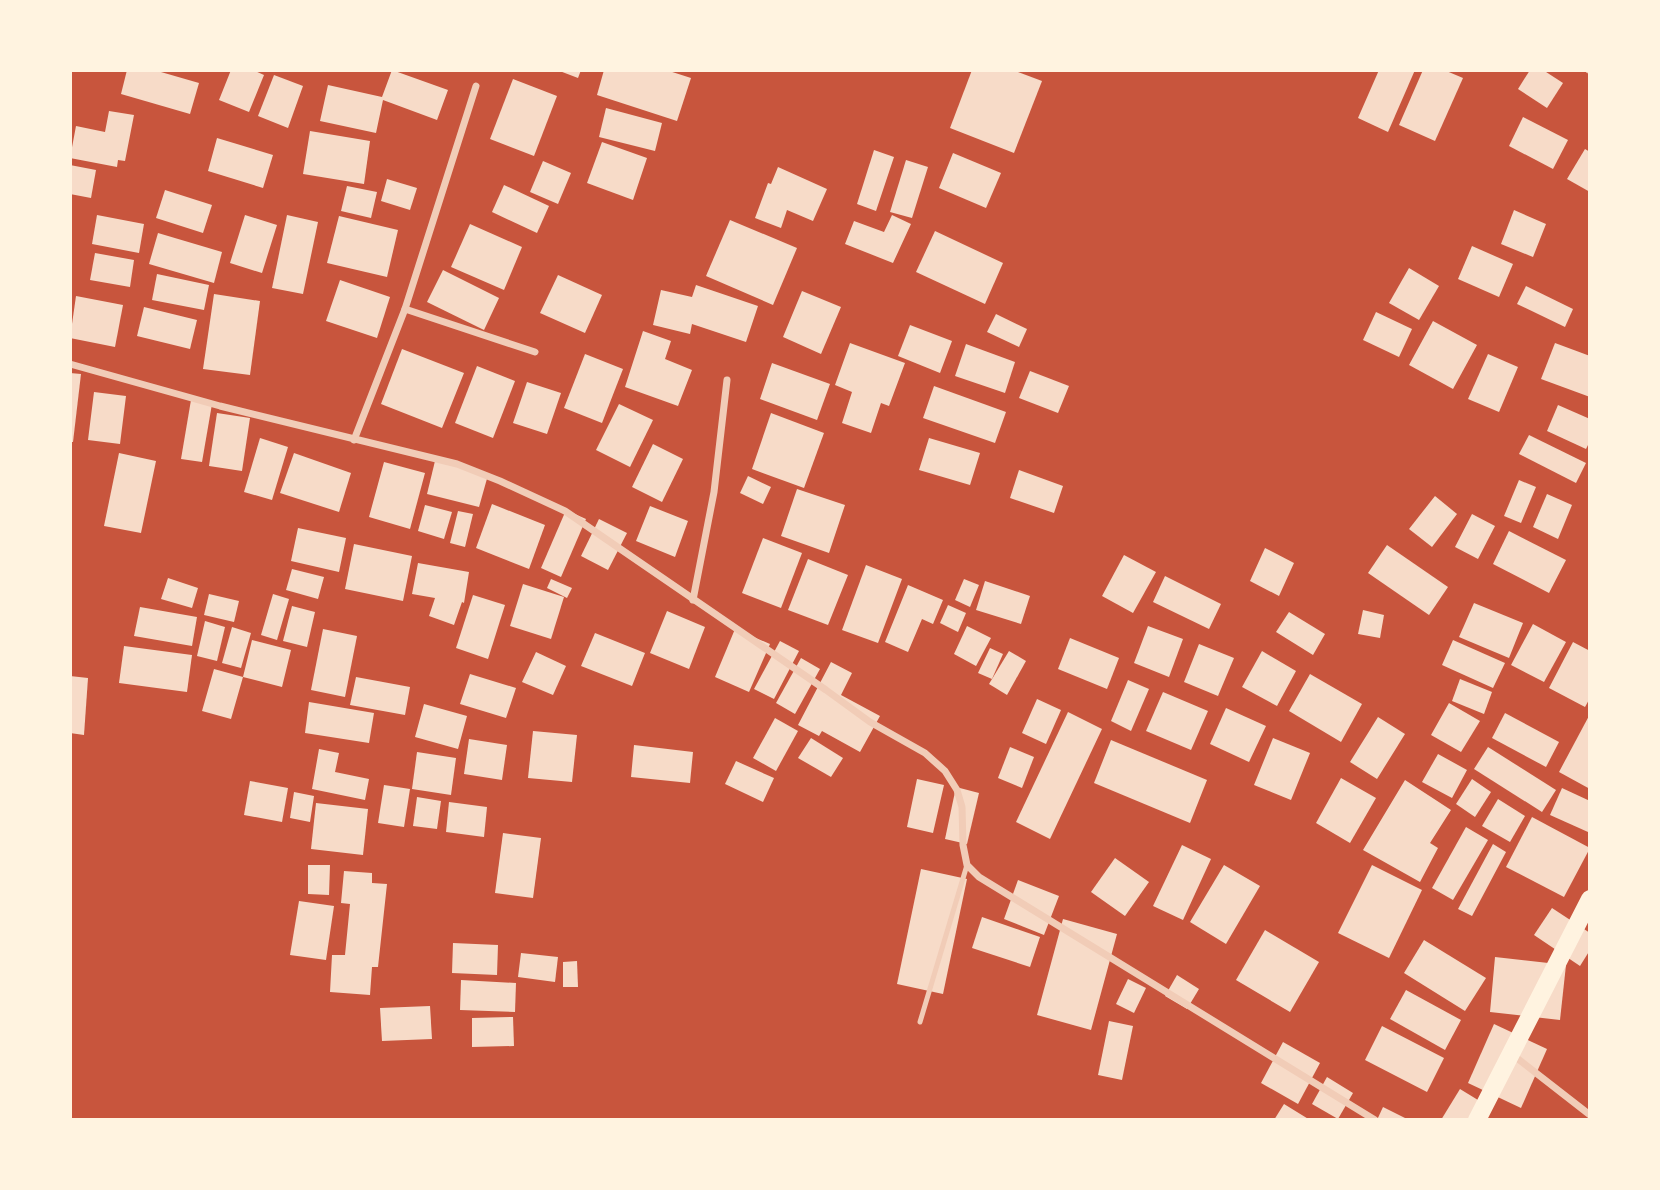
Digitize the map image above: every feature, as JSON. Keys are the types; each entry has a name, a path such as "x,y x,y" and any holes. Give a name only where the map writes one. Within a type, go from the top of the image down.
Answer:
{"main road":[{"path":"1477,1120 1590,899"}],"street":[{"path":"354,440 405,309 476,86"},
{"path":"405,309 535,352"},
{"path":"70,364 220,406 457,464 565,511 870,722 925,753 945,771 957,790 967,865 979,877 1375,1120"},
{"path":"693,600 714,492 727,380"},
{"path":"1510,1053 1590,1115"}],"lane":[{"path":"920,1021 967,865"}],"building":[{"path":"127,70 154,70 199,83 190,114 121,94"},
{"path":"231,70 253,70 264,75 249,112 219,100"},
{"path":"392,70 448,90 437,120 383,100 376,133 320,121 328,85 382,97"},
{"path":"557,70 581,70 578,78"},
{"path":"604,70 666,70 691,78 677,121 597,95"},
{"path":"972,70 1013,70 1042,81 1014,153 950,128"},
{"path":"1379,70 1415,70 1388,132 1358,118"},
{"path":"1423,70 1444,70 1463,78 1435,141 1399,125"},
{"path":"1530,70 1543,70 1563,83 1547,108 1518,89"},
{"path":"274,75 303,86 288,128 258,116"},
{"path":"513,79 557,96 534,156 490,139"},
{"path":"606,108 662,123 655,151 599,137"},
{"path":"109,111 134,115 125,161 118,160 117,167 70,158 76,126 105,132"},
{"path":"1523,117 1568,140 1553,169 1509,146"},
{"path":"310,131 370,141 364,184 303,174"},
{"path":"217,138 273,155 263,188 208,171"},
{"path":"602,142 647,158 633,200 587,183"},
{"path":"1585,149 1590,152 1590,192 1567,179"},
{"path":"874,150 894,157 876,211 857,204"},
{"path":"953,153 1001,173 986,208 939,188"},
{"path":"906,160 928,167 912,218 890,212"},
{"path":"543,161 571,173 558,204 530,192"},
{"path":"70,165 96,170 91,198 70,194"},
{"path":"778,167 827,189 813,221 787,210 781,228 755,218 768,183 771,184"},
{"path":"387,179 417,188 410,210 381,201"},
{"path":"504,185 549,206 537,233 492,212"},
{"path":"347,186 377,192 371,218 341,211"},
{"path":"165,190 212,205 203,233 156,218"},
{"path":"1514,210 1546,224 1533,257 1501,244"},
{"path":"97,215 144,224 139,253 92,244"},
{"path":"245,215 277,225 262,273 230,263"},
{"path":"287,215 318,222 303,294 272,288"},
{"path":"892,215 911,224 893,263 845,244 854,221 884,232"},
{"path":"339,216 398,230 387,277 327,263"},
{"path":"730,220 797,248 773,305 706,276"},
{"path":"470,224 522,247 504,290 451,267"},
{"path":"935,231 1003,263 985,304 916,272"},
{"path":"158,233 222,252 214,283 149,264"},
{"path":"1472,246 1513,264 1499,297 1458,279"},
{"path":"95,253 134,260 130,287 90,280"},
{"path":"1409,268 1439,286 1419,320 1389,303"},
{"path":"443,270 499,298 484,330 427,302"},
{"path":"157,274 209,285 204,310 152,300"},
{"path":"558,275 602,295 585,333 540,313"},
{"path":"340,280 390,297 377,338 326,321"},
{"path":"696,285 758,306 746,342 692,324 690,334 653,325 661,290 692,297"},
{"path":"1526,286 1573,309 1565,327 1517,304"},
{"path":"802,291 841,307 821,354 783,337"},
{"path":"214,294 260,301 250,375 203,369"},
{"path":"76,296 123,305 115,347 70,338"},
{"path":"144,307 197,320 190,349 137,336"},
{"path":"1376,312 1412,329 1399,357 1363,340"},
{"path":"996,314 1027,329 1019,347 987,332"},
{"path":"1433,321 1477,345 1453,389 1409,365"},
{"path":"910,325 952,341 940,373 898,356"},
{"path":"643,331 671,341 665,359 692,370 678,406 625,387"},
{"path":"850,343 905,363 889,406 881,403 871,433 842,423 852,392 835,385"},
{"path":"1555,343 1590,356 1590,397 1541,379"},
{"path":"966,344 1015,362 1005,393 955,376"},
{"path":"402,349 464,373 442,428 381,404"},
{"path":"585,354 623,369 602,423 564,408"},
{"path":"1488,354 1518,367 1499,412 1468,399"},
{"path":"772,363 830,384 817,420 760,399"},
{"path":"477,366 515,381 493,438 455,423"},
{"path":"1030,371 1069,386 1058,413 1019,398"},
{"path":"70,373 81,374 73,442 70,442"},
{"path":"527,382 561,393 547,434 513,423"},
{"path":"934,386 1006,412 995,443 923,418"},
{"path":"94,392 126,396 120,444 88,440"},
{"path":"191,400 212,404 202,462 181,459"},
{"path":"619,404 653,420 630,467 596,450"},
{"path":"1558,405 1590,419 1590,441 1586,449 1547,431"},
{"path":"217,413 250,418 242,471 209,466"},
{"path":"771,413 824,433 804,488 752,469"},
{"path":"1529,435 1586,463 1576,483 1519,454"},
{"path":"260,438 288,447 272,500 244,492"},
{"path":"929,438 980,453 970,485 919,470"},
{"path":"653,444 683,459 662,502 632,487"},
{"path":"119,453 156,461 141,533 104,526"},
{"path":"294,453 351,473 339,512 280,493"},
{"path":"435,461 488,475 479,507 427,494"},
{"path":"384,462 425,473 410,529 369,517"},
{"path":"1019,470 1063,486 1054,513 1010,498"},
{"path":"748,476 771,487 763,504 740,493"},
{"path":"1519,480 1536,487 1521,523 1504,516"},
{"path":"797,489 845,505 829,553 781,536"},
{"path":"1547,494 1572,505 1558,539 1533,527"},
{"path":"1435,496 1457,514 1432,547 1409,529"},
{"path":"492,504 545,525 529,569 476,548"},
{"path":"425,505 452,512 444,539 418,531"},
{"path":"650,506 688,521 675,557 636,541"},
{"path":"566,510 586,519 561,577 541,568"},
{"path":"458,511 473,514 465,547 450,543"},
{"path":"1472,514 1495,526 1478,559 1455,547"},
{"path":"599,519 627,533 608,570 581,556"},
{"path":"298,528 346,538 339,572 291,561"},
{"path":"1509,531 1566,560 1549,593 1493,564"},
{"path":"763,538 802,553 781,608 742,593"},
{"path":"354,544 412,556 403,601 345,589"},
{"path":"1387,545 1448,587 1429,615 1368,573"},
{"path":"1265,548 1294,563 1279,596 1250,581"},
{"path":"1124,555 1156,572 1133,613 1102,596"},
{"path":"808,559 848,575 828,625 788,610"},
{"path":"418,563 469,572 464,603 462,602 454,625 429,616 435,598 412,594"},
{"path":"866,565 902,579 878,643 842,630"},
{"path":"292,569 324,577 318,599 286,590"},
{"path":"1165,576 1221,604 1209,629 1153,602"},
{"path":"168,578 198,588 192,608 161,599"},
{"path":"551,579 572,588 567,598 547,588"},
{"path":"964,579 979,585 970,607 955,600"},
{"path":"985,581 1030,596 1021,624 976,610"},
{"path":"523,584 564,597 551,639 510,626"},
{"path":"908,585 943,600 933,624 922,619 908,652 885,642"},
{"path":"209,594 239,601 234,622 204,615"},
{"path":"273,594 289,599 277,640 261,635"},
{"path":"473,595 505,605 488,659 456,648"},
{"path":"1474,603 1523,623 1509,658 1459,637"},
{"path":"948,605 966,613 958,632 940,623"},
{"path":"292,606 315,612 307,647 283,641"},
{"path":"140,607 197,617 192,646 134,636"},
{"path":"1363,610 1384,615 1380,638 1358,634"},
{"path":"667,611 705,627 689,669 650,653"},
{"path":"1289,612 1325,634 1313,655 1276,632"},
{"path":"205,621 225,627 217,661 197,656"},
{"path":"1533,624 1566,642 1544,682 1511,665"},
{"path":"967,626 991,638 976,666 954,654"},
{"path":"1148,626 1183,639 1169,677 1134,663"},
{"path":"232,627 251,633 241,668 222,663"},
{"path":"323,629 357,636 345,697 311,690"},
{"path":"735,629 770,644 749,692 715,677"},
{"path":"595,633 645,653 632,686 581,666"},
{"path":"1070,638 1119,658 1107,689 1058,669"},
{"path":"252,640 291,650 282,687 243,677"},
{"path":"1453,640 1505,663 1493,688 1442,665"},
{"path":"780,641 799,651 774,699 754,689"},
{"path":"1573,642 1590,651 1590,698 1585,707 1549,688"},
{"path":"1199,644 1234,658 1218,696 1184,682"},
{"path":"124,646 192,655 187,692 119,683"},
{"path":"990,648 1003,654 992,679 978,673"},
{"path":"1009,651 1026,661 1007,695 989,684"},
{"path":"1262,651 1296,671 1277,706 1242,687"},
{"path":"536,652 566,666 553,695 522,682"},
{"path":"801,658 820,669 795,714 776,703"},
{"path":"831,662 852,673 841,695 880,716 860,752 822,731 819,736 798,725"},
{"path":"214,669 243,677 231,719 202,711"},
{"path":"470,674 516,688 506,718 460,704"},
{"path":"1310,674 1362,704 1341,742 1289,711"},
{"path":"70,676 88,678 84,735 70,733"},
{"path":"356,677 410,687 405,715 350,705"},
{"path":"1460,679 1492,692 1484,714 1452,701"},
{"path":"1128,680 1149,689 1131,731 1111,721"},
{"path":"1163,692 1208,711 1191,750 1146,731"},
{"path":"1037,699 1061,710 1046,744 1022,733"},
{"path":"309,702 374,713 369,743 305,733"},
{"path":"1449,703 1480,721 1461,752 1431,735"},
{"path":"424,704 467,716 458,749 415,737"},
{"path":"1226,708 1266,726 1249,762 1210,744"},
{"path":"1068,712 1102,729 1050,839 1016,822"},
{"path":"1505,713 1559,742 1546,767 1492,738"},
{"path":"1590,714 1590,789 1559,772"},
{"path":"1378,717 1405,734 1377,779 1350,762"},
{"path":"775,718 798,731 776,771 753,758"},
{"path":"533,731 577,735 572,782 528,778"},
{"path":"811,738 843,758 831,777 798,758"},
{"path":"1273,738 1310,753 1291,800 1254,785"},
{"path":"469,739 507,745 502,780 464,774"},
{"path":"1111,740 1207,780 1190,823 1094,783"},
{"path":"634,745 693,752 690,783 631,777"},
{"path":"1010,747 1034,757 1022,788 998,778"},
{"path":"1488,747 1556,790 1542,812 1474,769"},
{"path":"319,749 339,753 335,772 369,779 365,800 312,789"},
{"path":"417,752 456,758 451,795 412,789"},
{"path":"1438,754 1467,770 1452,798 1422,782"},
{"path":"736,761 774,778 763,802 725,784"},
{"path":"1341,778 1376,798 1350,843 1316,823"},
{"path":"917,779 944,785 933,833 907,827"},
{"path":"1472,779 1491,792 1475,817 1456,804"},
{"path":"1405,780 1451,810 1430,843 1438,848 1420,882 1363,850"},
{"path":"250,781 288,788 282,822 244,815"},
{"path":"384,785 410,789 404,827 378,823"},
{"path":"956,787 979,793 967,844 945,839"},
{"path":"1562,788 1590,801 1588,832 1550,815"},
{"path":"294,792 314,796 310,822 290,818"},
{"path":"417,797 441,801 437,829 413,826"},
{"path":"1498,799 1525,816 1510,842 1482,826"},
{"path":"449,802 487,807 484,837 446,832"},
{"path":"316,803 368,809 363,855 311,849"},
{"path":"1532,817 1590,848 1564,897 1506,867"},
{"path":"1466,827 1488,840 1453,900 1432,888"},
{"path":"503,833 541,838 533,898 495,893"},
{"path":"1493,844 1506,852 1472,916 1458,909"},
{"path":"1182,845 1211,859 1183,920 1153,906"},
{"path":"1115,858 1149,882 1125,916 1091,892"},
{"path":"308,865 330,865 329,895 308,894"},
{"path":"1224,865 1260,886 1226,944 1190,922"},
{"path":"1372,865 1422,890 1389,958 1338,933"},
{"path":"921,869 967,879 943,994 897,984"},
{"path":"344,871 372,873 372,883 387,884 378,967 372,967 370,995 330,992 332,955 345,955 350,904 341,903"},
{"path":"1018,880 1059,896 1044,935 1004,919"},
{"path":"299,901 334,906 326,960 290,955"},
{"path":"1552,908 1590,933 1590,950 1580,966 1534,935"},
{"path":"982,917 1040,937 1030,967 972,948"},
{"path":"1063,919 1117,934 1091,1030 1037,1015"},
{"path":"1265,930 1319,962 1290,1012 1236,980"},
{"path":"1424,940 1486,978 1465,1011 1404,973"},
{"path":"453,943 498,945 497,975 452,973"},
{"path":"521,953 558,957 555,982 518,977"},
{"path":"1495,957 1566,965 1560,1020 1490,1012"},
{"path":"577,961 578,987 563,987 563,962"},
{"path":"1177,975 1199,989 1187,1009 1165,996"},
{"path":"1128,979 1146,988 1134,1013 1116,1004"},
{"path":"461,980 516,983 515,1012 460,1010"},
{"path":"1406,990 1461,1020 1445,1050 1390,1019"},
{"path":"430,1006 432,1039 382,1041 380,1008"},
{"path":"513,1017 514,1046 472,1047 472,1018"},
{"path":"1109,1021 1133,1026 1122,1080 1098,1075"},
{"path":"1494,1024 1547,1049 1521,1108 1468,1083"},
{"path":"1382,1026 1444,1058 1427,1092 1365,1060"},
{"path":"1283,1042 1320,1063 1298,1104 1261,1083"},
{"path":"1327,1077 1353,1093 1338,1119 1312,1104"},
{"path":"1460,1089 1491,1108 1483,1120 1441,1120"},
{"path":"1284,1104 1310,1120 1274,1120"},
{"path":"1383,1107 1409,1120 1377,1120"}]}
